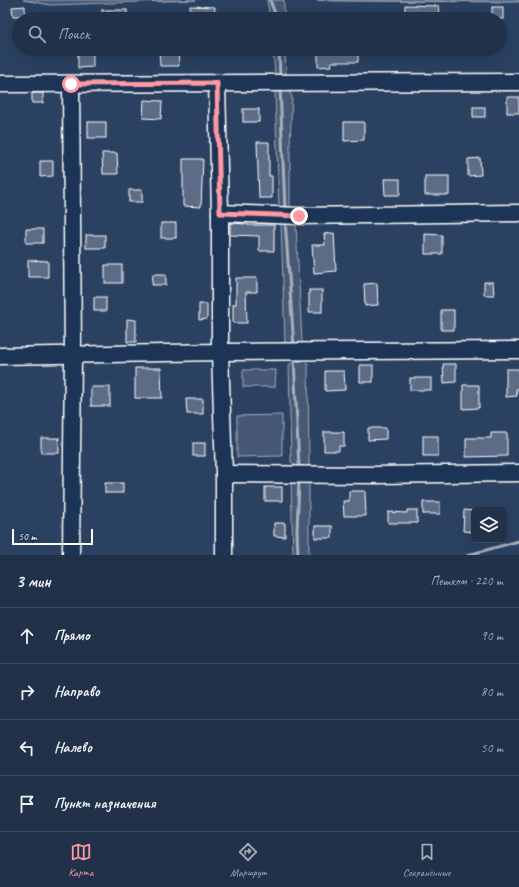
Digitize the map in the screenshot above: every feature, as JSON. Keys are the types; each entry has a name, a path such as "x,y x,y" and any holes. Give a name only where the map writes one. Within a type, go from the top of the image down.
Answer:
{"street":[{"path":"0,84 519,82"},
{"path":"217,83 220,213 220,352 224,474 224,555"},
{"path":"71,84 73,354 72,555"},
{"path":"220,213 299,216 519,213"},
{"path":"0,356 220,352 519,350"},
{"path":"224,474 377,475 519,473"}],"shaded area":[{"path":"23,0 196,0 51,5"},
{"path":"267,0 284,0 284,12 269,12"},
{"path":"317,0 519,0 519,2 337,1"},
{"path":"274,56 285,56 286,75 275,75"},
{"path":"280,90 289,91 292,97 290,208 279,208 275,92"},
{"path":"281,222 296,225 302,342 300,344 285,345"},
{"path":"295,361 308,363 309,467 299,468 291,462 289,365"},
{"path":"243,370 276,370 275,387 243,387"},
{"path":"282,415 282,456 237,457 237,416"},
{"path":"291,481 309,481 309,555 293,555"}],"building":[{"path":"405,5 439,6 439,12 405,12"},
{"path":"25,6 25,12 13,12 12,7"},
{"path":"190,6 215,7 215,12 190,12"},
{"path":"492,7 503,7 503,12 492,12"},
{"path":"102,10 127,10 127,12 102,12"},
{"path":"78,56 93,56 93,67 78,68"},
{"path":"159,56 178,56 179,66 160,66"},
{"path":"318,56 358,56 358,62 331,62 332,66 318,67"},
{"path":"32,93 43,93 43,103 32,103"},
{"path":"507,97 519,97 519,113 507,113"},
{"path":"144,100 162,101 161,119 143,118"},
{"path":"473,107 485,107 485,117 473,117"},
{"path":"243,109 259,109 259,122 243,122"},
{"path":"88,122 106,122 106,138 88,138"},
{"path":"344,122 364,122 364,140 344,141"},
{"path":"257,142 269,142 269,176 272,176 272,198 259,198"},
{"path":"102,153 117,153 118,174 103,174"},
{"path":"480,158 481,175 468,176 468,159"},
{"path":"183,159 203,159 201,207 183,206"},
{"path":"40,161 53,161 53,176 40,177"},
{"path":"425,176 449,176 449,195 425,195"},
{"path":"384,179 400,179 400,195 385,195"},
{"path":"129,190 142,190 142,202 129,202"},
{"path":"161,223 176,223 176,238 161,238"},
{"path":"230,223 247,225 274,225 274,251 259,251 259,236 230,235"},
{"path":"26,229 43,229 43,243 26,243"},
{"path":"334,233 336,271 314,273 312,245 325,245 324,234"},
{"path":"425,234 442,235 442,254 425,254"},
{"path":"86,235 105,235 105,248 86,248"},
{"path":"28,260 48,261 48,277 28,277"},
{"path":"105,265 122,265 122,283 105,283"},
{"path":"153,274 166,274 166,285 152,285"},
{"path":"236,278 257,278 257,292 246,292 247,323 233,323 233,304 236,304"},
{"path":"484,282 493,282 494,295 484,295"},
{"path":"377,283 378,305 365,306 364,284"},
{"path":"309,290 322,290 322,312 309,312"},
{"path":"94,297 106,297 106,311 94,311"},
{"path":"199,304 207,304 207,319 199,320"},
{"path":"441,310 454,310 454,330 441,330"},
{"path":"127,319 136,320 136,342 127,342"},
{"path":"443,364 456,364 456,382 444,383"},
{"path":"360,365 373,365 373,382 360,382"},
{"path":"135,368 161,368 162,398 135,398"},
{"path":"506,369 519,369 519,389 516,389 517,396 506,397"},
{"path":"325,371 344,371 345,390 325,391"},
{"path":"410,378 431,378 431,390 410,390"},
{"path":"463,385 479,385 479,408 463,409"},
{"path":"91,387 110,387 110,406 91,406"},
{"path":"186,399 203,399 203,414 187,414"},
{"path":"368,428 386,428 386,439 368,440"},
{"path":"324,432 344,432 344,446 339,446 339,451 324,451"},
{"path":"491,433 507,433 507,456 466,457 466,438 491,438"},
{"path":"423,436 438,436 438,456 423,456"},
{"path":"41,438 59,438 59,453 41,453"},
{"path":"193,443 205,443 205,456 193,456"},
{"path":"105,483 123,483 123,493 105,493"},
{"path":"265,487 282,487 282,501 265,501"},
{"path":"349,491 365,491 366,516 344,516 343,501 349,501"},
{"path":"423,502 440,502 440,514 423,514"},
{"path":"407,510 417,510 417,523 388,523 388,512 407,513"},
{"path":"464,510 471,511 471,532 463,531"},
{"path":"274,523 285,523 285,537 274,536"},
{"path":"315,526 332,526 332,538 315,538"}],"waterway":[{"path":"270,0 274,12"},
{"path":"279,56 280,78"},
{"path":"280,87 285,210"},
{"path":"285,219 294,347"},
{"path":"294,357 299,469"},
{"path":"298,555 297,531 299,479"},
{"path":"468,555 519,541"}],"route":[{"path":"71,84 217,83 220,213 299,216"}]}
